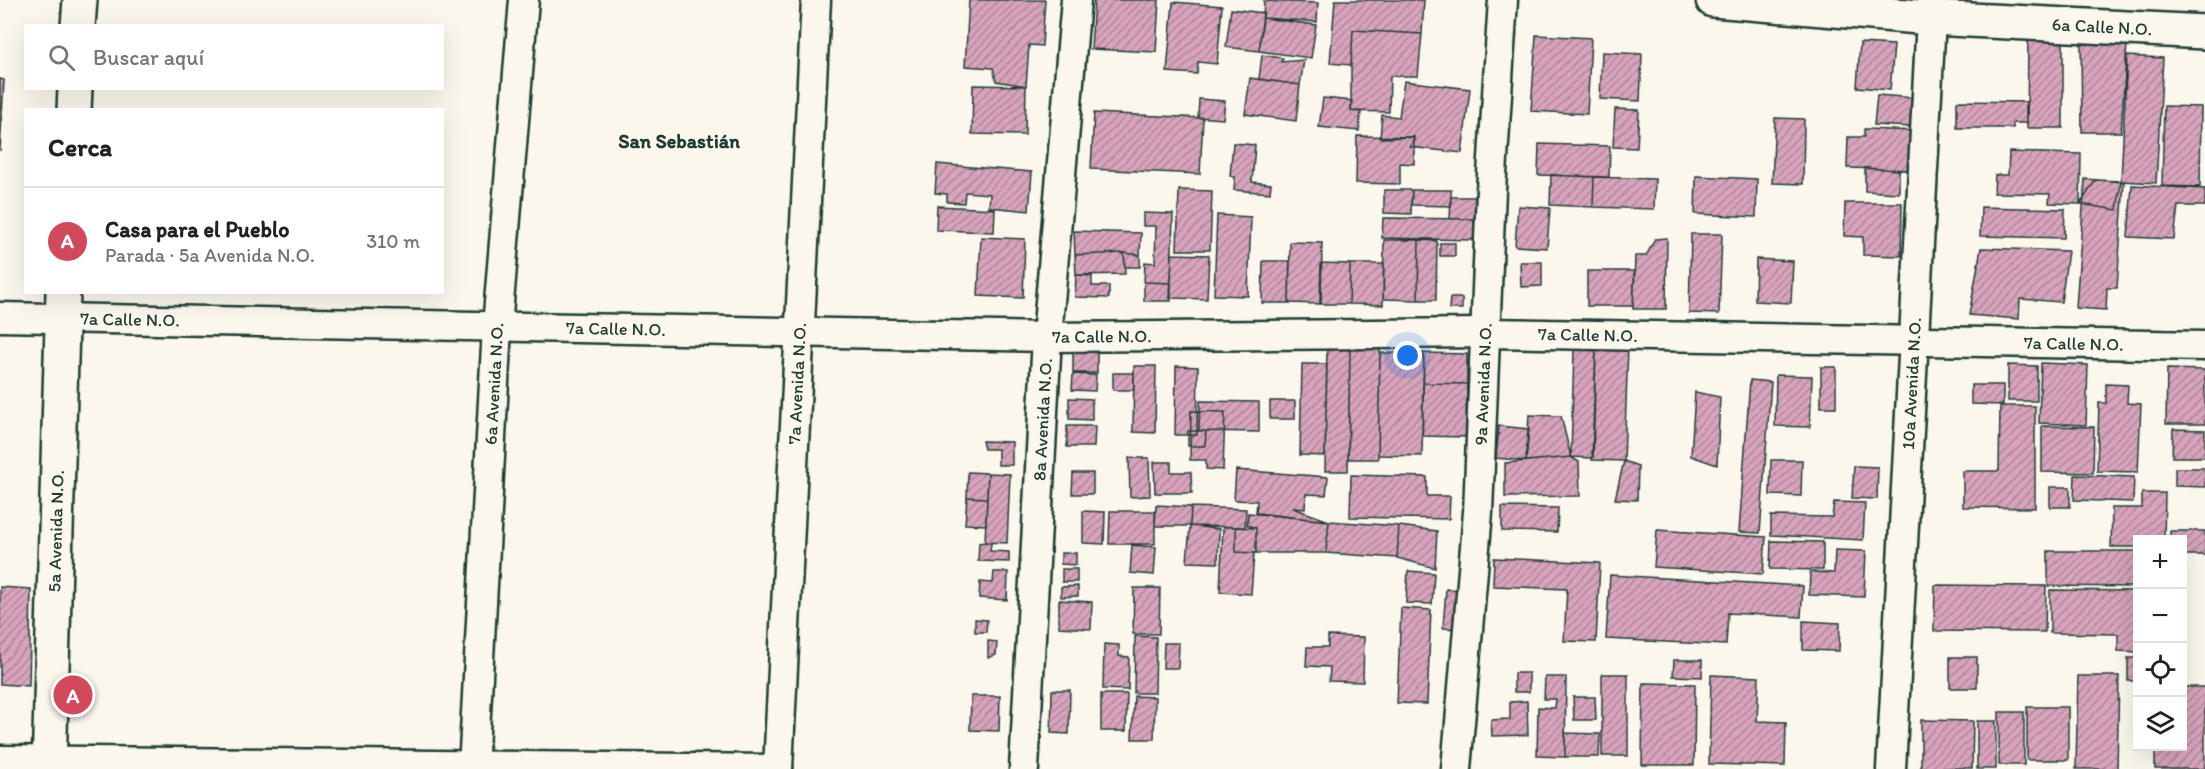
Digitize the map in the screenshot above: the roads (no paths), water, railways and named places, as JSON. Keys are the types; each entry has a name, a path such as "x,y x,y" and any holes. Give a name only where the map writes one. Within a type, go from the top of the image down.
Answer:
{"street":[{"name":"6a Avenida N.O.","path":"473,767 497,327 524,0"},
{"name":"7a Avenida N.O.","path":"778,769 816,0"},
{"name":"8a Avenida N.O.","path":"1024,769 1047,337 1076,0"},
{"name":"9a Avenida N.O.","path":"1456,769 1478,512 1491,190 1503,0"},
{"name":"6a Calle N.O.","path":"1713,0 1932,9 2205,32"},
{"name":"10a Avenida N.O.","path":"1891,769 1932,9"},
{"path":"74,108 75,90"},
{"name":"7a Calle N.O.","path":"0,317 63,306 497,327 801,333 1047,337 1485,333 2205,346"},
{"name":"5a Avenida N.O.","path":"49,764 63,306"},
{"path":"0,760 49,764 778,769"}],"place":[{"name":"Casa para el Pueblo","path":"73,695"}],"district":[{"name":"San Sebastián","path":"679,141"}]}
